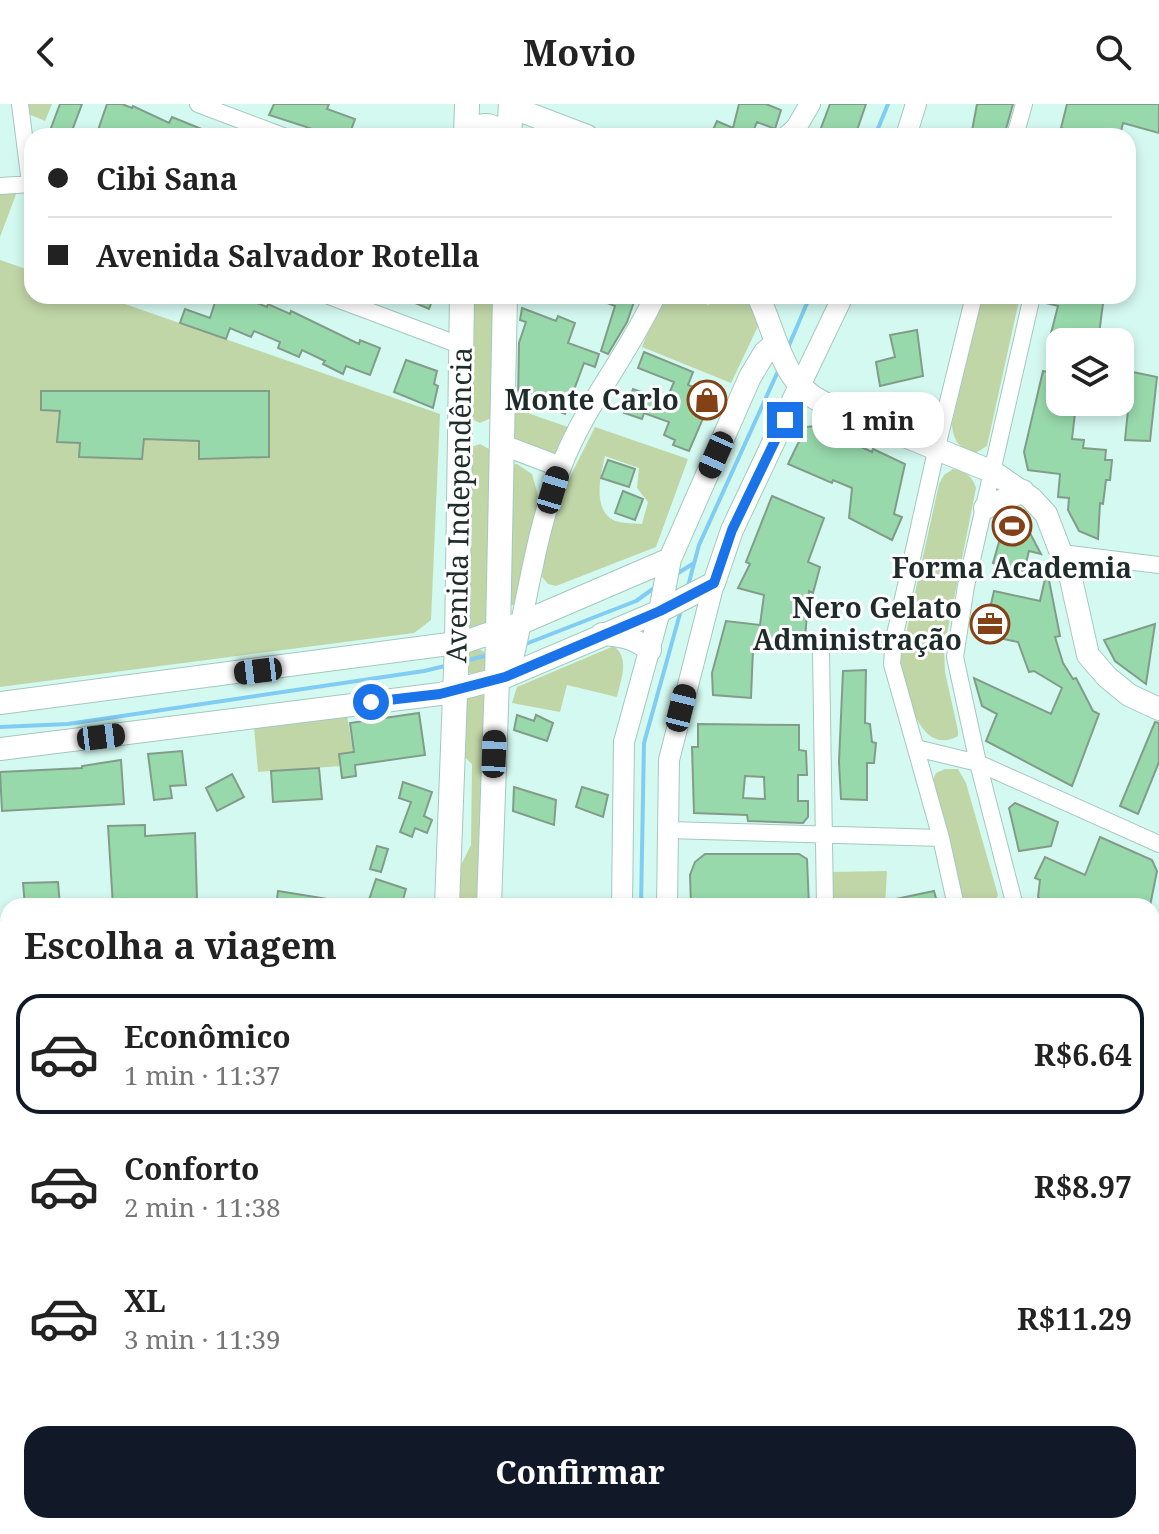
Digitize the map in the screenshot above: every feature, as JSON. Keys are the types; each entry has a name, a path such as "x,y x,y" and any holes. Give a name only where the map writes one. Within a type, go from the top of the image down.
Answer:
{"main road":[{"path":"466,128 467,104"},
{"path":"509,128 509,105 567,128"},
{"name":"Avenida Independência","path":"447,898 456,689 462,304"},
{"name":"Avenida Independência","path":"489,898 501,678 498,622 505,304"},
{"path":"761,304 775,344 801,371"},
{"path":"763,304 775,318 814,398 993,472 1023,491 1046,514 1071,579 1088,655 1107,677 1129,695 1159,709"},
{"path":"775,344 801,371"},
{"path":"660,611 670,559 750,377 765,352 775,344"},
{"path":"0,749 440,694 501,678 660,611 714,583 732,530 801,371"},
{"path":"459,448 468,441 482,437 503,445"},
{"path":"985,508 1023,491"},
{"path":"0,703 457,643 498,622 566,603 670,559"},
{"path":"601,634 636,640 650,650"}],"street":[{"path":"20,104 24,133"},
{"path":"198,104 262,128"},
{"path":"796,128 810,104"},
{"path":"908,128 916,104"},
{"path":"1017,128 1024,104"},
{"path":"0,186 24,184"},
{"path":"350,304 462,346"},
{"path":"501,678 512,663 536,551 561,467 583,420 651,304"},
{"path":"801,371 839,304"},
{"path":"954,898 941,838 892,664 894,639 972,304"},
{"path":"1013,898 978,763 955,657 966,586 1030,304"},
{"path":"503,445 561,467"},
{"path":"1062,553 1159,565"},
{"path":"667,898 669,760 714,583"},
{"path":"622,898 624,742 660,611"},
{"path":"821,652 825,898"},
{"path":"916,748 978,763 1159,844"},
{"path":"668,830 941,838"},
{"path":"438,898 447,871"}],"green space":[{"path":"25,104 52,104 45,121 26,113"},
{"path":"18,189 0,237 0,192"},
{"path":"0,260 24,268 24,304 125,304 440,414 431,620 414,633 0,687"},
{"path":"471,304 497,304 491,418 480,423 470,418"},
{"path":"659,304 752,304 761,320 731,383 642,347"},
{"path":"980,304 1018,304 987,446 974,454 964,449 954,435 952,424"},
{"path":"513,408 568,427 557,456 513,438"},
{"path":"595,427 688,459 656,547 556,586 548,584 542,577 548,532 559,499","holes":["605,456 639,468 637,488 648,502 642,524 613,520 601,505 600,480"]},
{"path":"480,444 491,450 487,622 468,629 471,447"},
{"path":"517,464 532,474 539,499 528,538 520,590 514,605 510,605 512,465"},
{"path":"953,469 968,475 976,488 944,649 945,672 958,736 945,740 934,738 917,720 900,670 900,661 939,484 944,475"},
{"path":"614,646 623,663 617,697 567,685 560,712 512,703 517,687"},
{"path":"476,649 485,653 489,662 485,671 476,675 467,671 463,662 467,653"},
{"path":"485,693 480,898 454,898 455,877 471,845 472,764 458,751 460,698"},
{"path":"347,715 353,752 339,754 341,766 258,772 254,727"},
{"path":"958,769 966,783 997,898 963,898 932,782 936,773"},
{"path":"887,871 885,898 831,898 831,872"}],"building":[{"path":"60,104 82,104 73,128 51,128"},
{"path":"107,104 122,104 169,123 172,117 199,128 99,128"},
{"path":"274,104 329,104 327,109 355,119 352,128 309,128 269,115"},
{"path":"739,104 766,104 781,110 775,128 757,122 754,128 733,128"},
{"path":"830,104 866,104 858,128 821,128"},
{"path":"977,104 1013,104 1006,128 972,128"},
{"path":"1067,104 1159,104 1159,133 1123,123 1122,128 1061,128"},
{"path":"717,121 733,128 714,128"},
{"path":"214,304 259,304 267,307 268,304 290,314 291,311 359,344 360,340 380,348 370,375 346,366 343,374 302,350 299,357 278,348 280,342 254,331 251,337 230,328 226,339 180,323 185,309 210,318"},
{"path":"610,304 633,304 627,322 608,354 601,351 615,306"},
{"path":"1050,304 1103,304 1100,328 1052,328 1058,306"},
{"path":"522,308 556,321 558,316 575,323 568,343 599,354 595,367 584,363 565,414 538,403 535,410 518,403 519,343 526,322 520,320"},
{"path":"917,330 923,376 880,386 876,362 895,357 890,335"},
{"path":"644,352 693,372 688,385 713,395 689,451 673,445 675,440 664,435 669,422 644,413 642,419 624,413 633,389 666,401 674,382 638,368"},
{"path":"406,360 437,371 434,384 438,386 433,408 394,392"},
{"path":"1043,371 1046,372 1046,416 1075,416 1072,439 1084,440 1083,448 1106,450 1105,460 1112,460 1110,480 1106,480 1103,504 1100,503 1098,539 1079,531 1068,510 1069,498 1058,497 1060,474 1028,470 1024,452"},
{"path":"1134,372 1157,377 1150,441 1125,440 1127,416 1134,416"},
{"path":"41,391 269,391 269,457 199,459 199,441 144,439 142,459 79,457 80,443 57,442 60,411 41,410"},
{"path":"816,426 905,464 894,514 902,517 892,540 849,518 852,488 788,464 806,427"},
{"path":"608,460 635,469 629,487 601,478"},
{"path":"623,491 643,499 635,520 615,513"},
{"path":"772,496 824,518 808,562 820,567 813,593 809,591 804,649 753,649 751,698 713,695 712,673 726,621 760,625 764,595 738,588 750,564 746,562"},
{"path":"1014,518 1022,518 1041,554 1029,551 1024,571 993,563 1003,528"},
{"path":"1047,570 1060,636 1055,637 1063,663 1073,679 1076,678 1093,711 1099,714 1072,786 986,741 997,714 982,706 974,678 1051,714 1062,688 1034,671 1029,672 1018,642 984,635 994,591 1040,601"},
{"path":"1155,624 1146,684 1115,661 1104,640"},
{"path":"866,670 865,723 870,724 872,742 876,743 874,763 867,763 867,800 841,799 839,762 843,671"},
{"path":"419,713 425,755 355,765 356,776 342,778 339,754 354,752 350,723"},
{"path":"517,715 534,721 536,715 553,723 547,741 514,730"},
{"path":"1155,722 1159,723 1159,762 1138,814 1120,806"},
{"path":"698,724 799,725 799,750 806,751 807,775 798,775 798,801 808,801 808,817 803,823 748,821 747,815 694,813 692,747 698,747","holes":["745,776 764,777 765,799 743,798"]},
{"path":"182,751 186,785 170,786 172,798 154,800 148,754"},
{"path":"121,760 124,804 2,811 0,772 82,768"},
{"path":"319,768 322,799 273,802 271,771"},
{"path":"232,774 244,797 217,811 206,788"},
{"path":"403,782 432,792 424,816 432,820 427,833 415,828 412,837 400,832 411,802 399,798"},
{"path":"514,787 556,800 554,825 513,811"},
{"path":"582,787 608,795 603,817 576,807"},
{"path":"1015,803 1058,822 1051,846 1019,851 1009,808"},
{"path":"145,825 145,836 195,833 197,898 112,898 108,826"},
{"path":"1100,837 1152,860 1157,871 1152,898 1038,897 1040,880 1035,878 1045,857 1085,875"},
{"path":"377,846 388,849 381,872 370,869"},
{"path":"705,854 799,854 807,859 809,898 691,898 690,875 695,862"},
{"path":"376,879 406,889 403,898 370,898"},
{"path":"58,882 59,898 24,898 23,883"},
{"path":"278,891 322,898 277,898"},
{"path":"934,891 936,898 900,898"}],"waterway":[{"path":"878,128 888,104"},
{"path":"787,350 807,304"},
{"path":"688,586 699,545 779,369"},
{"path":"675,575 694,563"},
{"path":"523,645 636,601 657,586"},
{"path":"641,898 644,743 681,610"},
{"path":"465,661 488,655"},
{"path":"0,727 68,724 449,665"}],"place":[{"name":"Monte Carlo","path":"707,400"},
{"name":"Forma Academia","path":"1012,526"},
{"name":"Nero Gelato Administração","path":"990,624"}],"route":[{"path":"371,702 440,694 505,677 660,611 714,583 732,530 785,420"}]}
